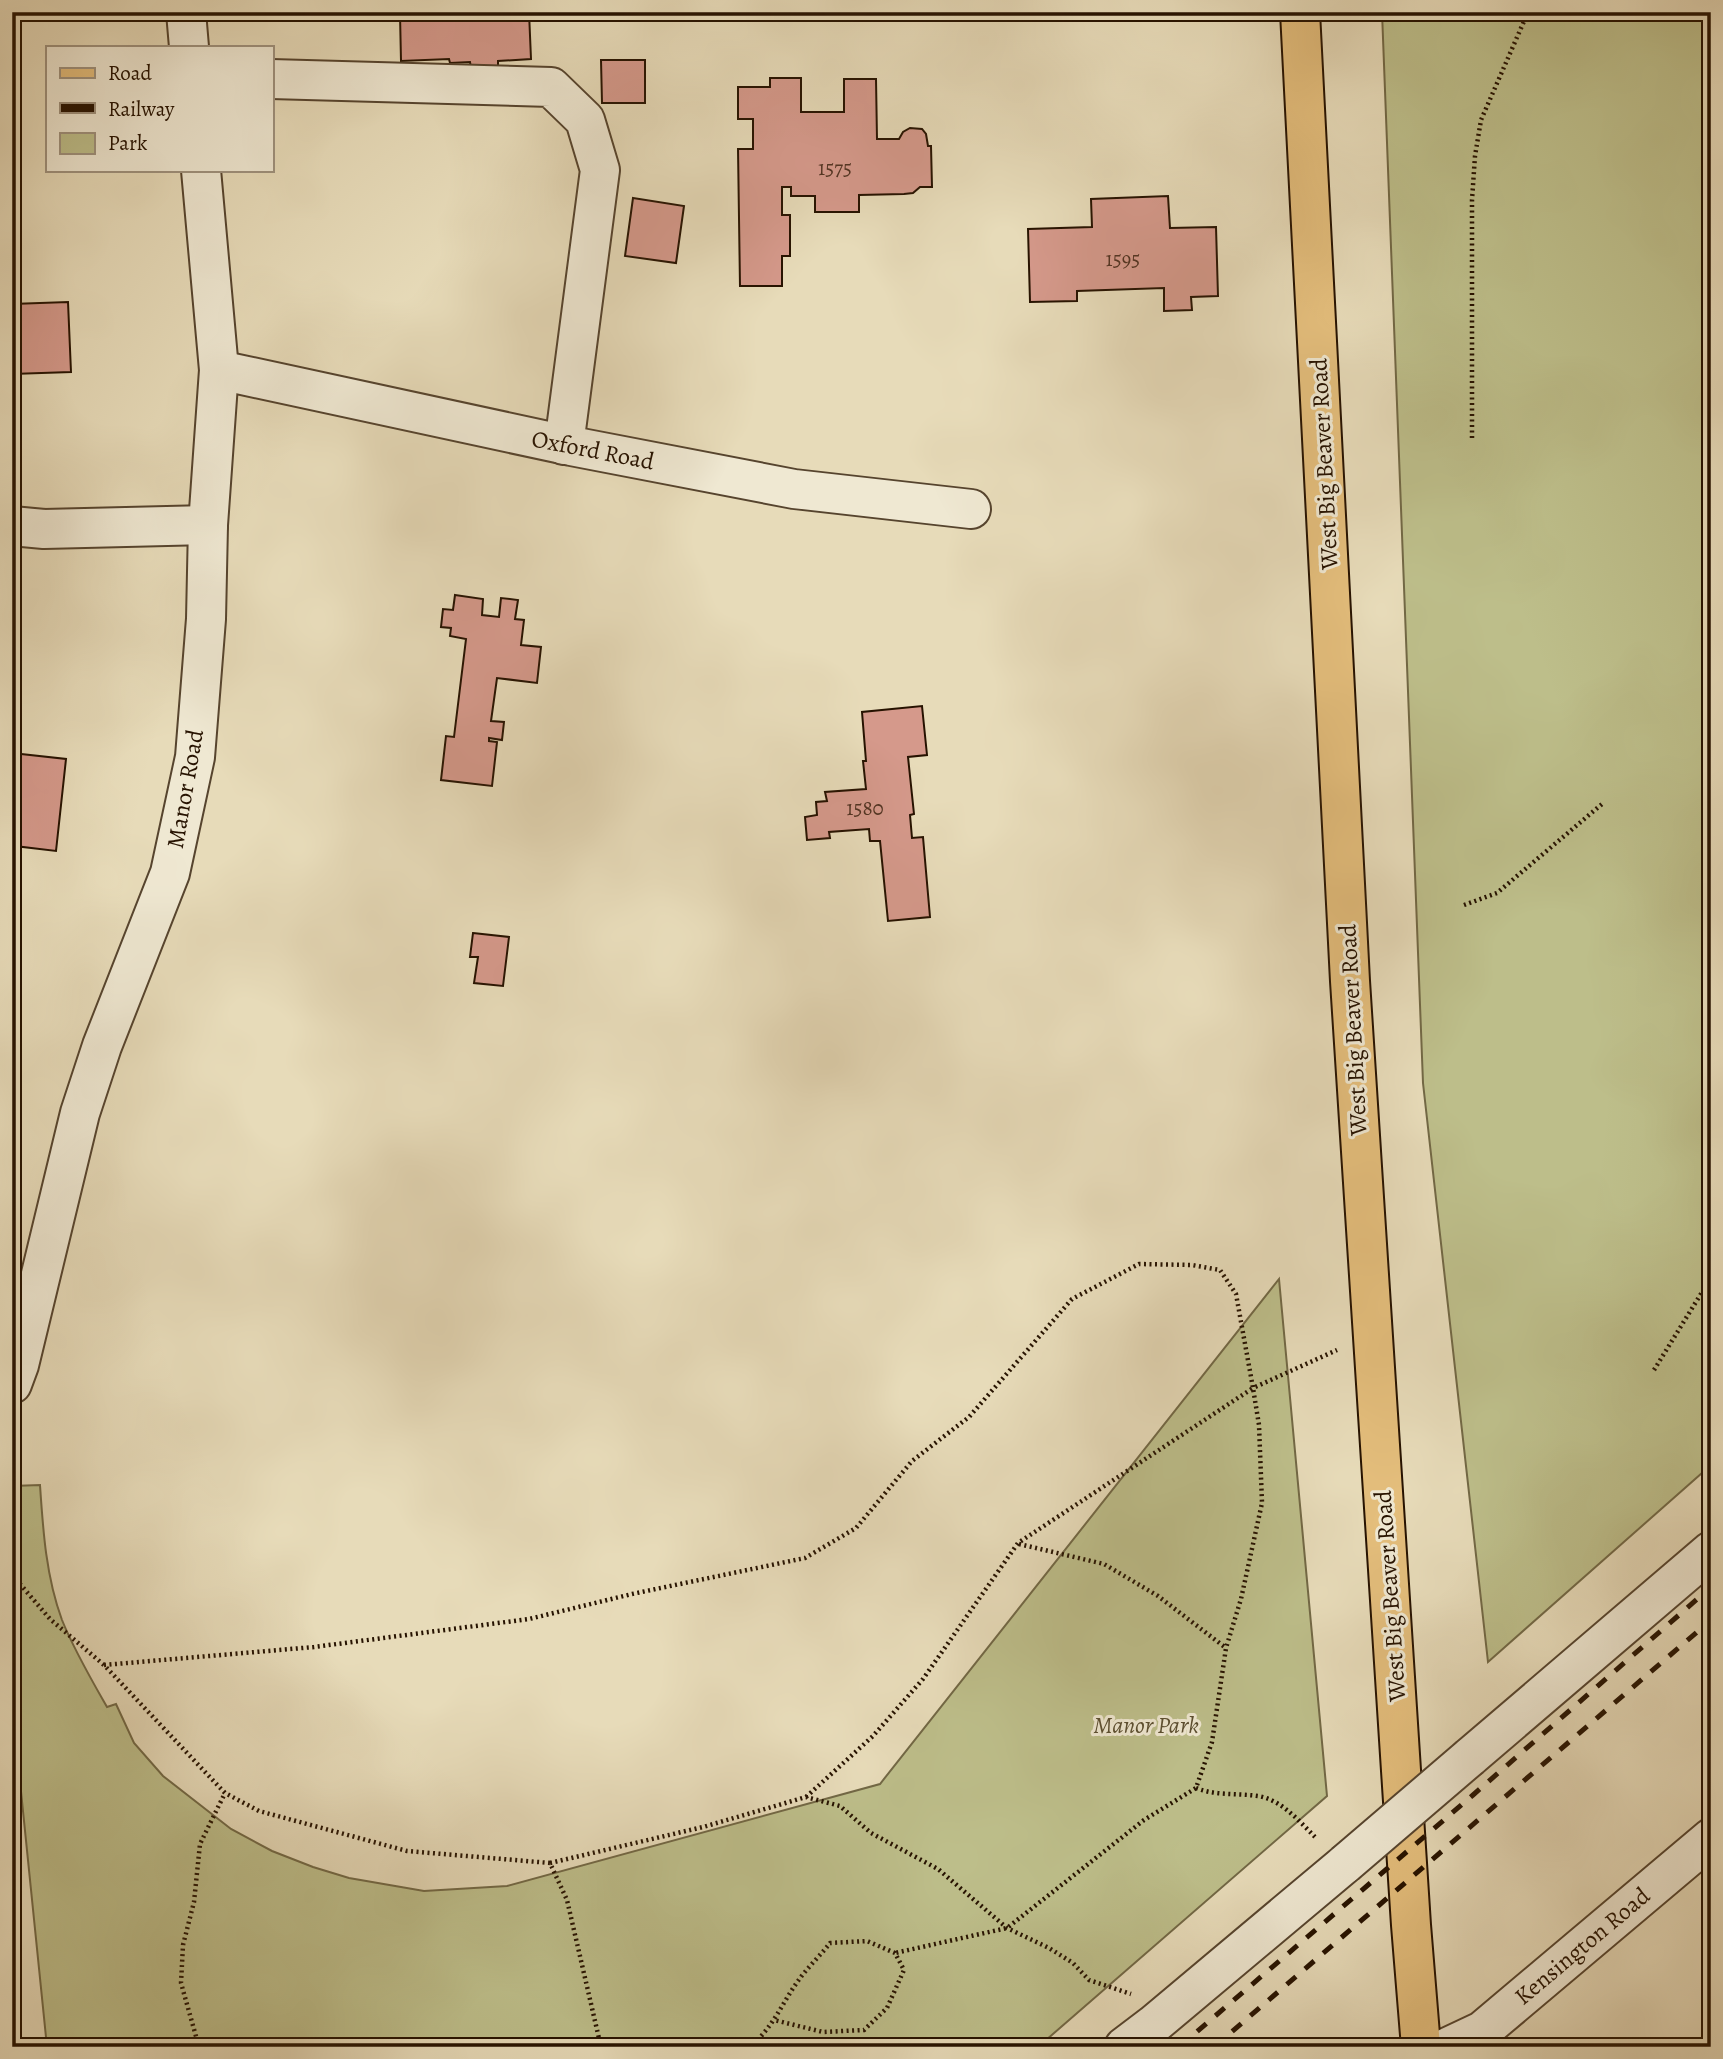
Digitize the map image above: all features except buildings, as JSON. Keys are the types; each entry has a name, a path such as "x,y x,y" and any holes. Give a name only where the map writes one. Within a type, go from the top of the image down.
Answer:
{"main road":[{"name":"West Big Beaver Road","path":"1300,12 1350,981 1421,2047"}],"street":[{"path":"186,12 189,46"},
{"path":"273,79 551,87 585,120 600,170 564,445"},
{"name":"Manor Road","path":"12,1384 19,1365 80,1113 102,1046 165,886 195,757 206,619 208,525 219,370 201,172"},
{"name":"Oxford Road","path":"219,370 564,445 794,489 971,509"},
{"path":"12,527 44,529 208,525"},
{"path":"1124,2047 1345,1864 1711,1551"},
{"name":"Kensington Road","path":"1448,2047 1482,2031 1711,1838"}],"path":[{"path":"1472,438 1472,200 1475,156 1481,120 1528,12"},
{"path":"1464,905 1497,893 1602,804"},
{"path":"104,1665 314,1647 529,1619 632,1594 805,1558 856,1528 912,1461 968,1417 1072,1299 1139,1265 1192,1265 1220,1270 1236,1294 1253,1388 1259,1425 1262,1503 1241,1599 1226,1648 1212,1742 1196,1788 1144,1820 1007,1928 895,1953 867,1941 830,1943 799,1980 774,2020 749,2047"},
{"path":"1654,1370 1707,1284 1711,1271"},
{"path":"12,1569 20,1584 50,1619 104,1665 225,1793 259,1811 407,1851 550,1863 703,1827 806,1797 873,1736 923,1679 1018,1543 1253,1388 1373,1334"},
{"path":"1018,1543 1104,1564 1158,1596 1226,1648"},
{"path":"1196,1788 1208,1793 1261,1797 1271,1801 1289,1811 1345,1864"},
{"path":"199,2047 181,1983 183,1945 194,1902 200,1844 225,1793"},
{"path":"806,1797 840,1806 872,1833 938,1869 1007,1928 1073,1963 1090,1980 1118,1991 1178,2004"},
{"path":"550,1863 567,1900 601,2047"},
{"path":"774,2020 823,2032 864,2030 887,2008 904,1970 895,1953"}],"green space":[{"path":"1382,12 1711,12 1711,1465 1488,1662 1423,1083"},
{"name":"Manor Park","path":"1279,1279 1327,1796 1038,2047 47,2047 12,1703 12,1486 40,1485 49,1570 62,1620 107,1707 116,1704 134,1743 163,1776 231,1829 272,1851 313,1867 349,1878 424,1891 507,1886 880,1784"}],"railway":[{"path":"1179,2047 1711,1587"},
{"path":"1214,2047 1711,1620"}]}
